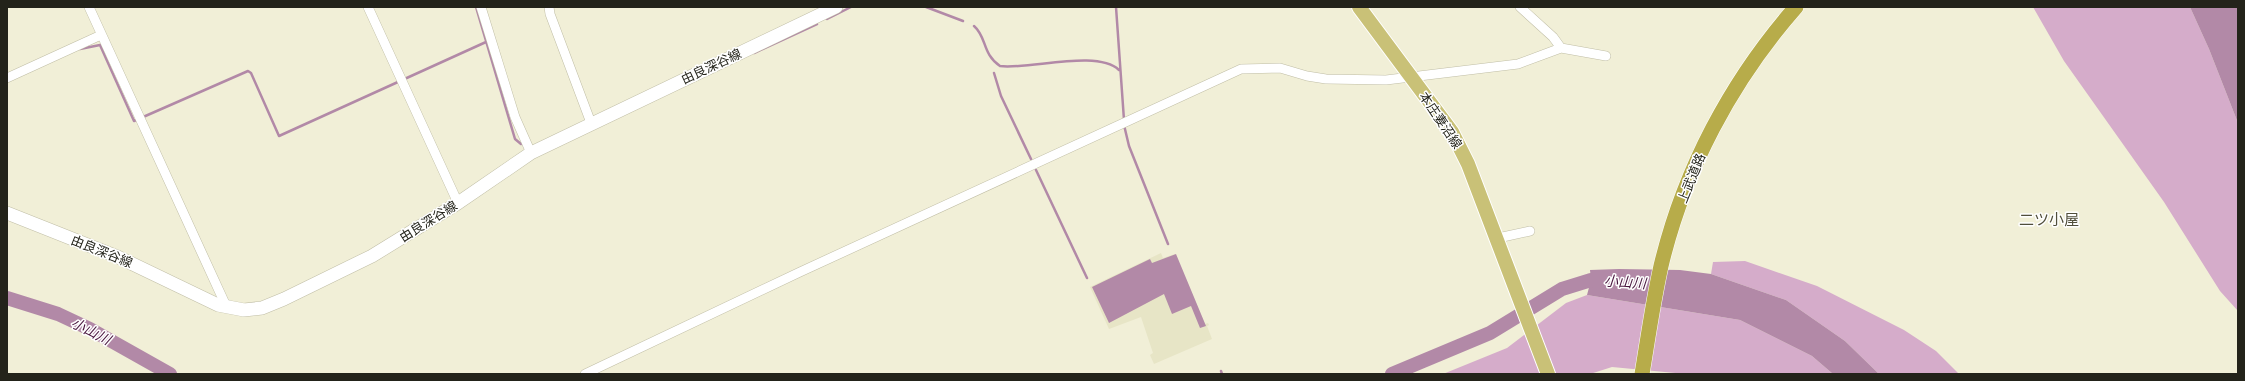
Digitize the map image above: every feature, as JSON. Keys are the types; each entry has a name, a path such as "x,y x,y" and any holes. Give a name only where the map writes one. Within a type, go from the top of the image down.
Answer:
{"highway":[{"name":"上武道路","path":"1642,374 1661,266 1671,232 1695,165 1720,113 1739,82 1796,7"}],"main road":[{"name":"由良深谷線","path":"7,213 118,257 227,308 252,309 278,302 372,256 458,203 531,153 836,7"},
{"name":"本庄妻沼線","path":"1360,7 1452,132 1476,181 1548,374"}],"street":[{"path":"88,7 227,308"},
{"path":"368,7 458,203"},
{"path":"481,7 515,117 531,153"},
{"path":"549,7 550,14 591,123"},
{"path":"1520,7 1553,37 1561,48"},
{"path":"7,78 101,35"},
{"path":"585,374 800,272 1234,72 1247,68 1280,68 1307,76 1326,79 1364,80 1411,77 1518,64 1561,48 1606,56"},
{"path":"1500,242 1530,231"}],"shaded area":[{"path":"2033,7 2190,7 2209,49 2238,123 2238,311 2220,291 2164,202 2064,61"},
{"path":"1161,253 1163,258 1175,254 1205,324 1208,323 1209,325 1207,326 1212,339 1154,364 1150,355 1153,353 1141,317 1109,329 1090,287"},
{"path":"1745,261 1817,286 1904,330 1936,351 1959,374 1879,374 1845,341 1786,300 1711,274 1713,262"},
{"path":"1587,295 1740,320 1812,356 1833,374 1686,374 1612,367 1590,374 1443,374 1507,348 1566,303"}],"water":[{"path":"2190,7 2238,7 2238,123 2209,49"},
{"path":"1176,254 1206,326 1200,328 1191,306 1172,314 1164,294 1109,323 1092,287 1150,259 1152,263"},
{"path":"1590,270 1680,270 1711,274 1786,300 1845,341 1879,374 1833,374 1812,356 1740,320 1587,295 1591,280"}],"waterway":[{"path":"476,7 515,139 521,144"},
{"path":"827,19 851,7"},
{"path":"926,7 963,21"},
{"path":"1116,7 1124,120"},
{"path":"754,53 817,24"},
{"path":"974,26 981,35 990,56 1000,66 1095,61 1109,64 1119,70"},
{"path":"80,49 100,45 134,121 248,71 251,73 279,136 486,42"},
{"path":"994,73 1001,96 1031,159"},
{"path":"1124,125 1129,146 1168,244"},
{"path":"1036,170 1087,278"},
{"name":"小山川","path":"1392,374 1490,333 1562,289 1591,280 1609,280"},
{"name":"小山川","path":"7,298 58,314 90,329 170,374"}],"district":[{"name":"二ツ小屋","path":"2049,220"}]}
